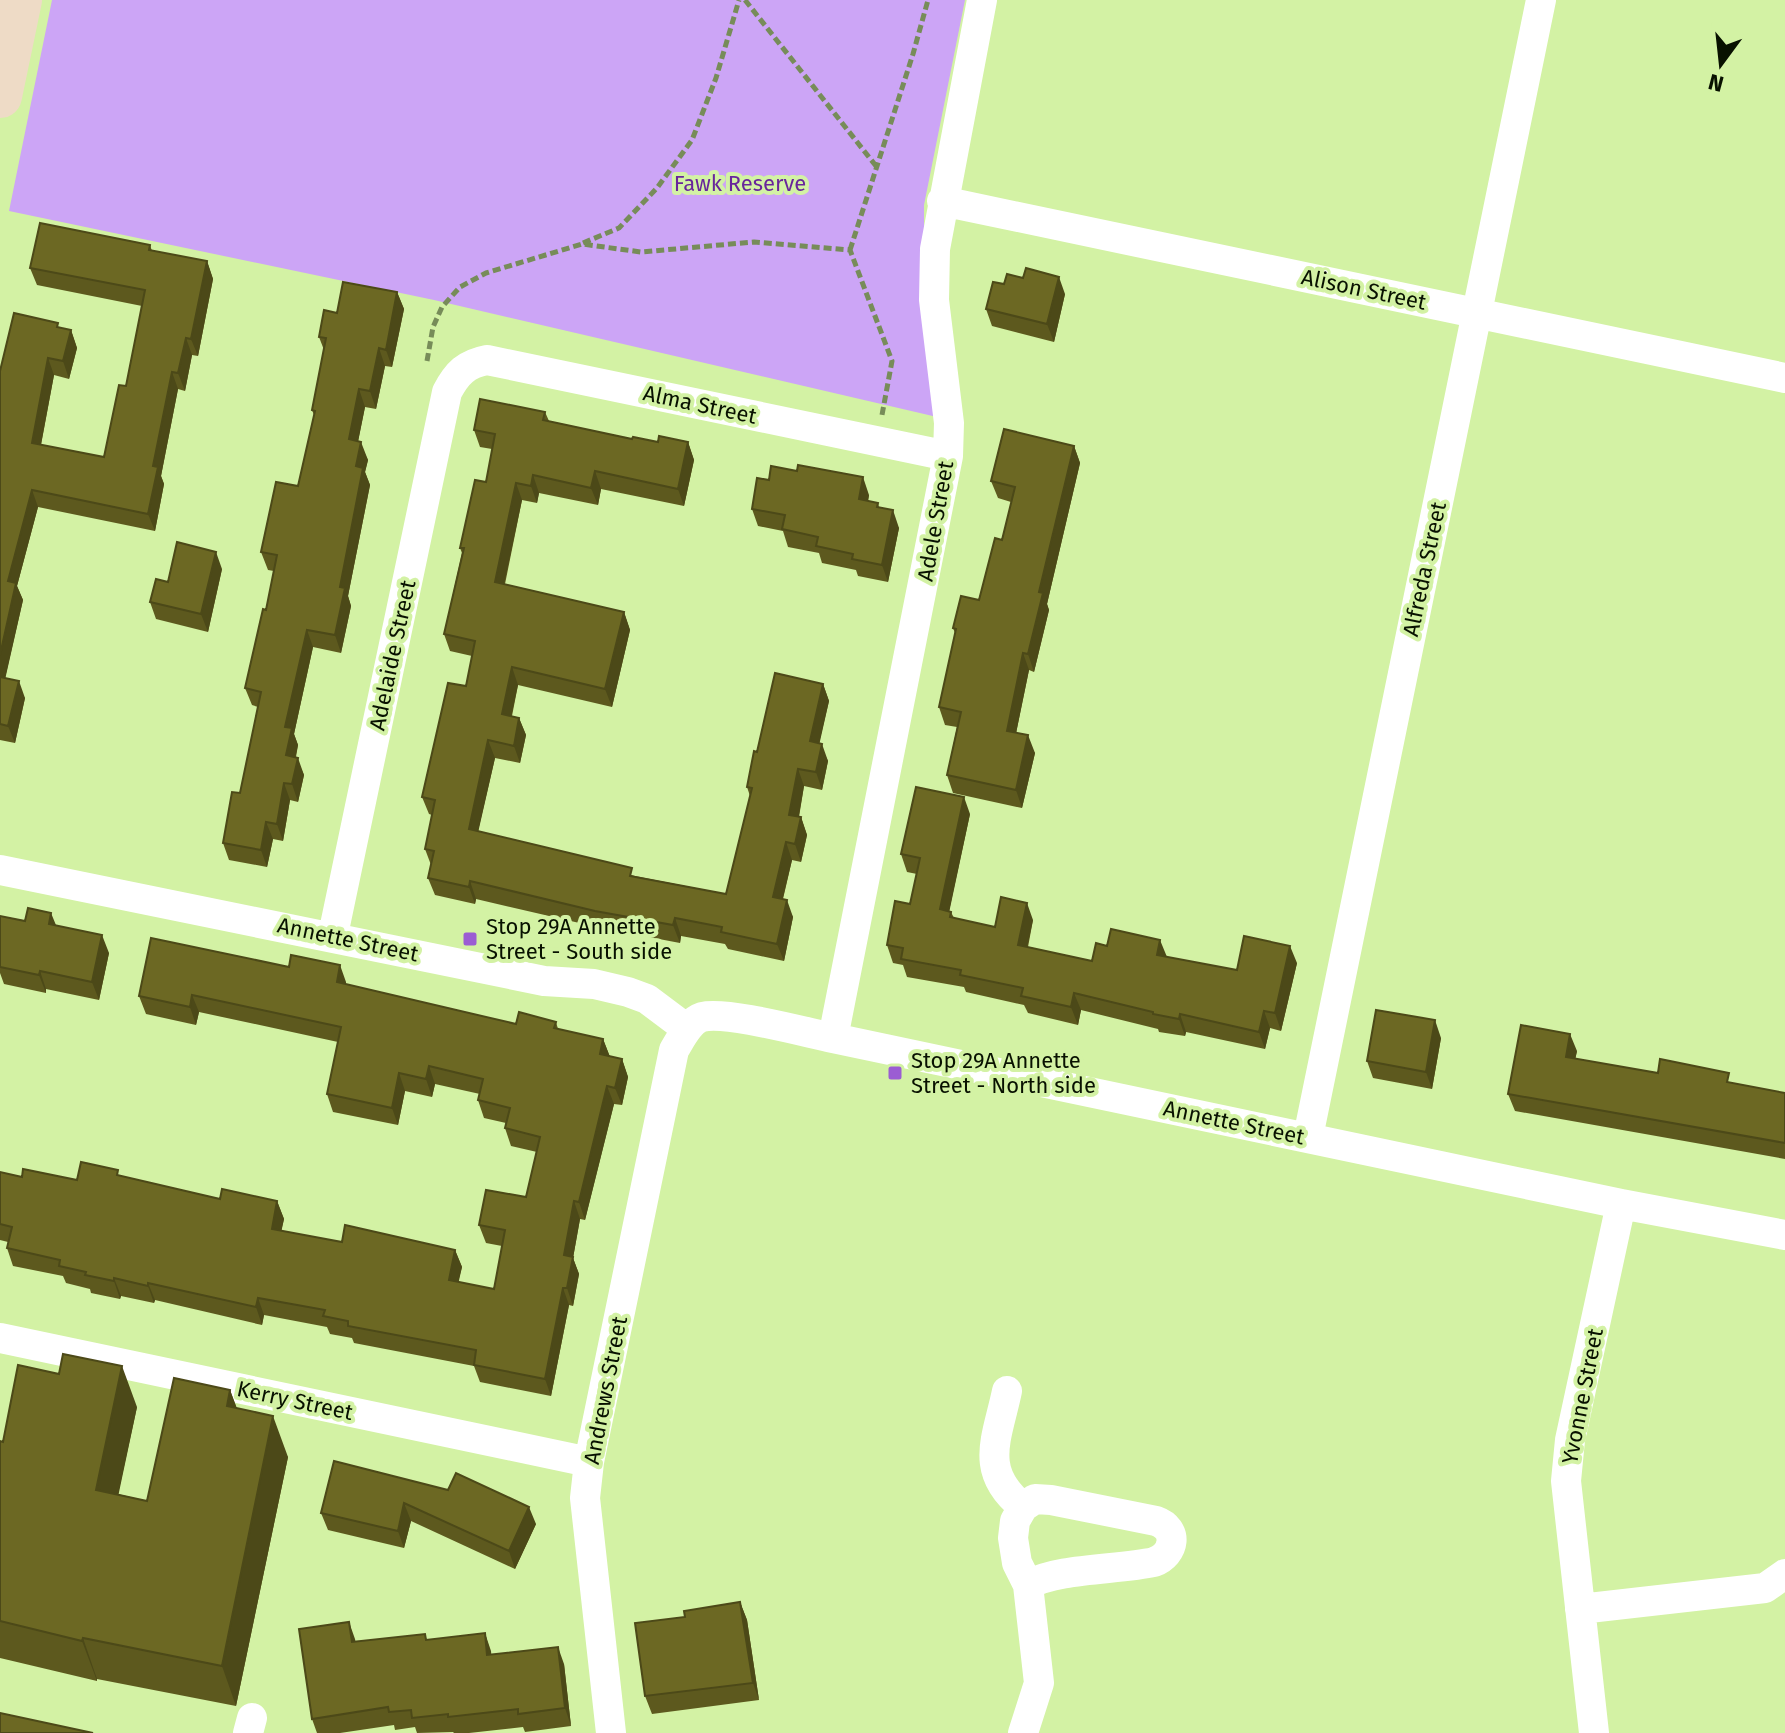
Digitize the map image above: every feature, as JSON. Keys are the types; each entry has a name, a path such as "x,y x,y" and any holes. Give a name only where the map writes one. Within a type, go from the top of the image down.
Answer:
{"main road":[{"path":"0,96 20,0"}],"street":[{"name":"Adele Street","path":"833,1038 948,456 949,423 934,300 935,249 982,0"},
{"name":"Alfreda Street","path":"1308,1137 1541,0"},
{"name":"Alison Street","path":"942,201 1785,378"},
{"name":"Alma Street","path":"455,375 471,363 487,360 948,456"},
{"name":"Adelaide Street","path":"333,935 447,392 455,375"},
{"name":"Annette Street","path":"0,870 333,935 544,981 594,984 628,992 647,999 680,1039 700,1018 724,1016 1621,1204 1785,1235"},
{"name":"Andrews Street","path":"611,1733 585,1498 589,1462 680,1039"},
{"name":"Yvonne Street","path":"1594,1733 1566,1481 1570,1440 1621,1204"},
{"name":"Kerry Street","path":"0,1338 589,1462"},
{"path":"1007,1391 994,1467 1009,1496 1023,1507"},
{"path":"1023,1733 1039,1683 1028,1585 1017,1563 1013,1538 1015,1521 1023,1507 1035,1499 1051,1500 1156,1521 1165,1524 1172,1535 1171,1548 1163,1559 1037,1580 1028,1585"},
{"path":"1580,1609 1765,1588 1785,1574"}],"path":[{"path":"427,361 433,327 442,307 460,287 486,273 582,244 619,228 657,188 692,140 716,78 739,0"},
{"path":"745,0 877,167"},
{"path":"881,420 892,361 850,250 928,0"},
{"path":"582,244 641,252 754,242 850,250"}],"green space":[{"name":"Fawk Reserve","path":"52,0 965,0 924,205 924,288 937,417 434,300 9,211"}],"building":[{"path":"40,223 150,245 149,250 207,261 191,339 186,338 178,373 172,372 153,466 158,467 148,514 32,490 8,581 16,583 0,655 0,371 14,313 58,323 57,327 71,330 63,361 48,358 32,443 104,457 119,385 126,386 145,290 30,268"},
{"path":"1026,268 1059,277 1047,324 986,309 993,282 1004,284 1007,274 1023,278"},
{"path":"343,282 397,292 386,350 379,348 370,391 359,389 349,439 361,442 356,466 363,468 340,587 345,588 335,635 307,630 285,727 292,728 286,755 298,758 292,784 284,783 277,824 266,822 261,850 223,843 232,792 240,793 261,692 245,688 277,555 261,552 276,482 298,486 315,411 312,410 326,338 319,337 324,310 337,313"},
{"path":"480,399 545,412 543,420 632,439 658,442 659,436 688,442 678,489 595,471 591,488 533,475 531,486 516,483 495,582 624,612 605,689 512,667 502,714 519,718 514,746 488,740 469,829 632,868 630,876 726,894 752,788 747,787 754,751 757,752 775,673 823,684 810,741 822,744 816,772 798,769 789,815 801,817 795,844 786,842 773,897 787,900 777,944 721,932 722,927 675,918 673,925 595,911 470,881 469,887 428,878 434,851 425,849 435,800 422,797 448,683 466,686 475,641 444,634 464,548 460,548 475,480 486,482 495,434 474,430"},
{"path":"1004,429 1074,446 1039,592 1043,593 1028,654 1023,653 1007,731 1028,735 1016,790 947,775 961,712 939,707 961,596 979,600 995,538 1002,540 1015,487 991,481"},
{"path":"798,465 863,477 859,499 893,510 882,565 852,559 853,554 816,546 818,537 782,529 785,515 752,509 757,478 769,480 771,466 797,471"},
{"path":"177,542 216,552 201,614 150,602 156,579 168,582"},
{"path":"0,677 19,681 8,726 0,724"},
{"path":"916,787 964,797 940,909 951,912 950,917 995,927 1001,897 1027,903 1018,945 1092,961 1096,943 1107,946 1111,929 1160,940 1157,955 1237,970 1244,936 1290,946 1275,1013 1264,1011 1259,1032 1180,1014 1179,1019 1153,1014 1074,993 1071,1007 1021,996 1023,988 960,975 961,970 901,959 903,948 887,945 895,901 910,904 920,858 901,854"},
{"path":"28,908 51,913 49,924 102,935 92,982 40,971 39,975 0,967 0,916 25,921"},
{"path":"151,938 289,967 291,955 340,965 337,982 516,1024 519,1012 556,1022 554,1028 603,1039 600,1054 622,1059 615,1088 607,1086 579,1202 574,1201 564,1255 573,1257 567,1288 563,1288 545,1379 474,1365 476,1350 348,1326 348,1321 323,1316 325,1310 258,1298 256,1307 148,1283 148,1286 114,1278 114,1281 59,1266 60,1260 7,1248 12,1227 0,1224 0,1172 22,1177 23,1169 77,1180 81,1162 118,1170 117,1175 220,1199 222,1189 277,1201 272,1229 342,1242 345,1225 455,1250 449,1280 494,1289 505,1230 479,1225 486,1190 526,1197 540,1137 505,1128 510,1108 478,1100 483,1079 429,1066 426,1079 399,1073 392,1108 327,1094 341,1027 192,995 190,1007 139,996"},
{"path":"1376,1010 1435,1020 1426,1072 1367,1061"},
{"path":"1521,1025 1570,1034 1566,1057 1658,1073 1660,1059 1729,1073 1727,1082 1785,1093 1785,1143 1508,1094"},
{"path":"63,1354 122,1366 96,1490 147,1501 174,1378 230,1390 227,1406 273,1416 222,1666 83,1638 82,1641 0,1621 0,1441 3,1442 18,1365 59,1374"},
{"path":"334,1461 448,1490 456,1473 529,1507 509,1551 404,1503 398,1531 321,1513"},
{"path":"740,1602 753,1683 645,1696 635,1623 685,1617 684,1611"},
{"path":"349,1622 352,1642 425,1634 426,1640 485,1633 487,1655 558,1647 565,1708 518,1714 518,1709 412,1718 411,1710 389,1712 388,1707 312,1719 299,1629"},
{"path":"0,1713 93,1733 0,1733"}],"place":[{"name":"Stop 29A Annette Street - South side","path":"470,939"},
{"name":"Stop 29A Annette Street - North side","path":"895,1073"}]}
